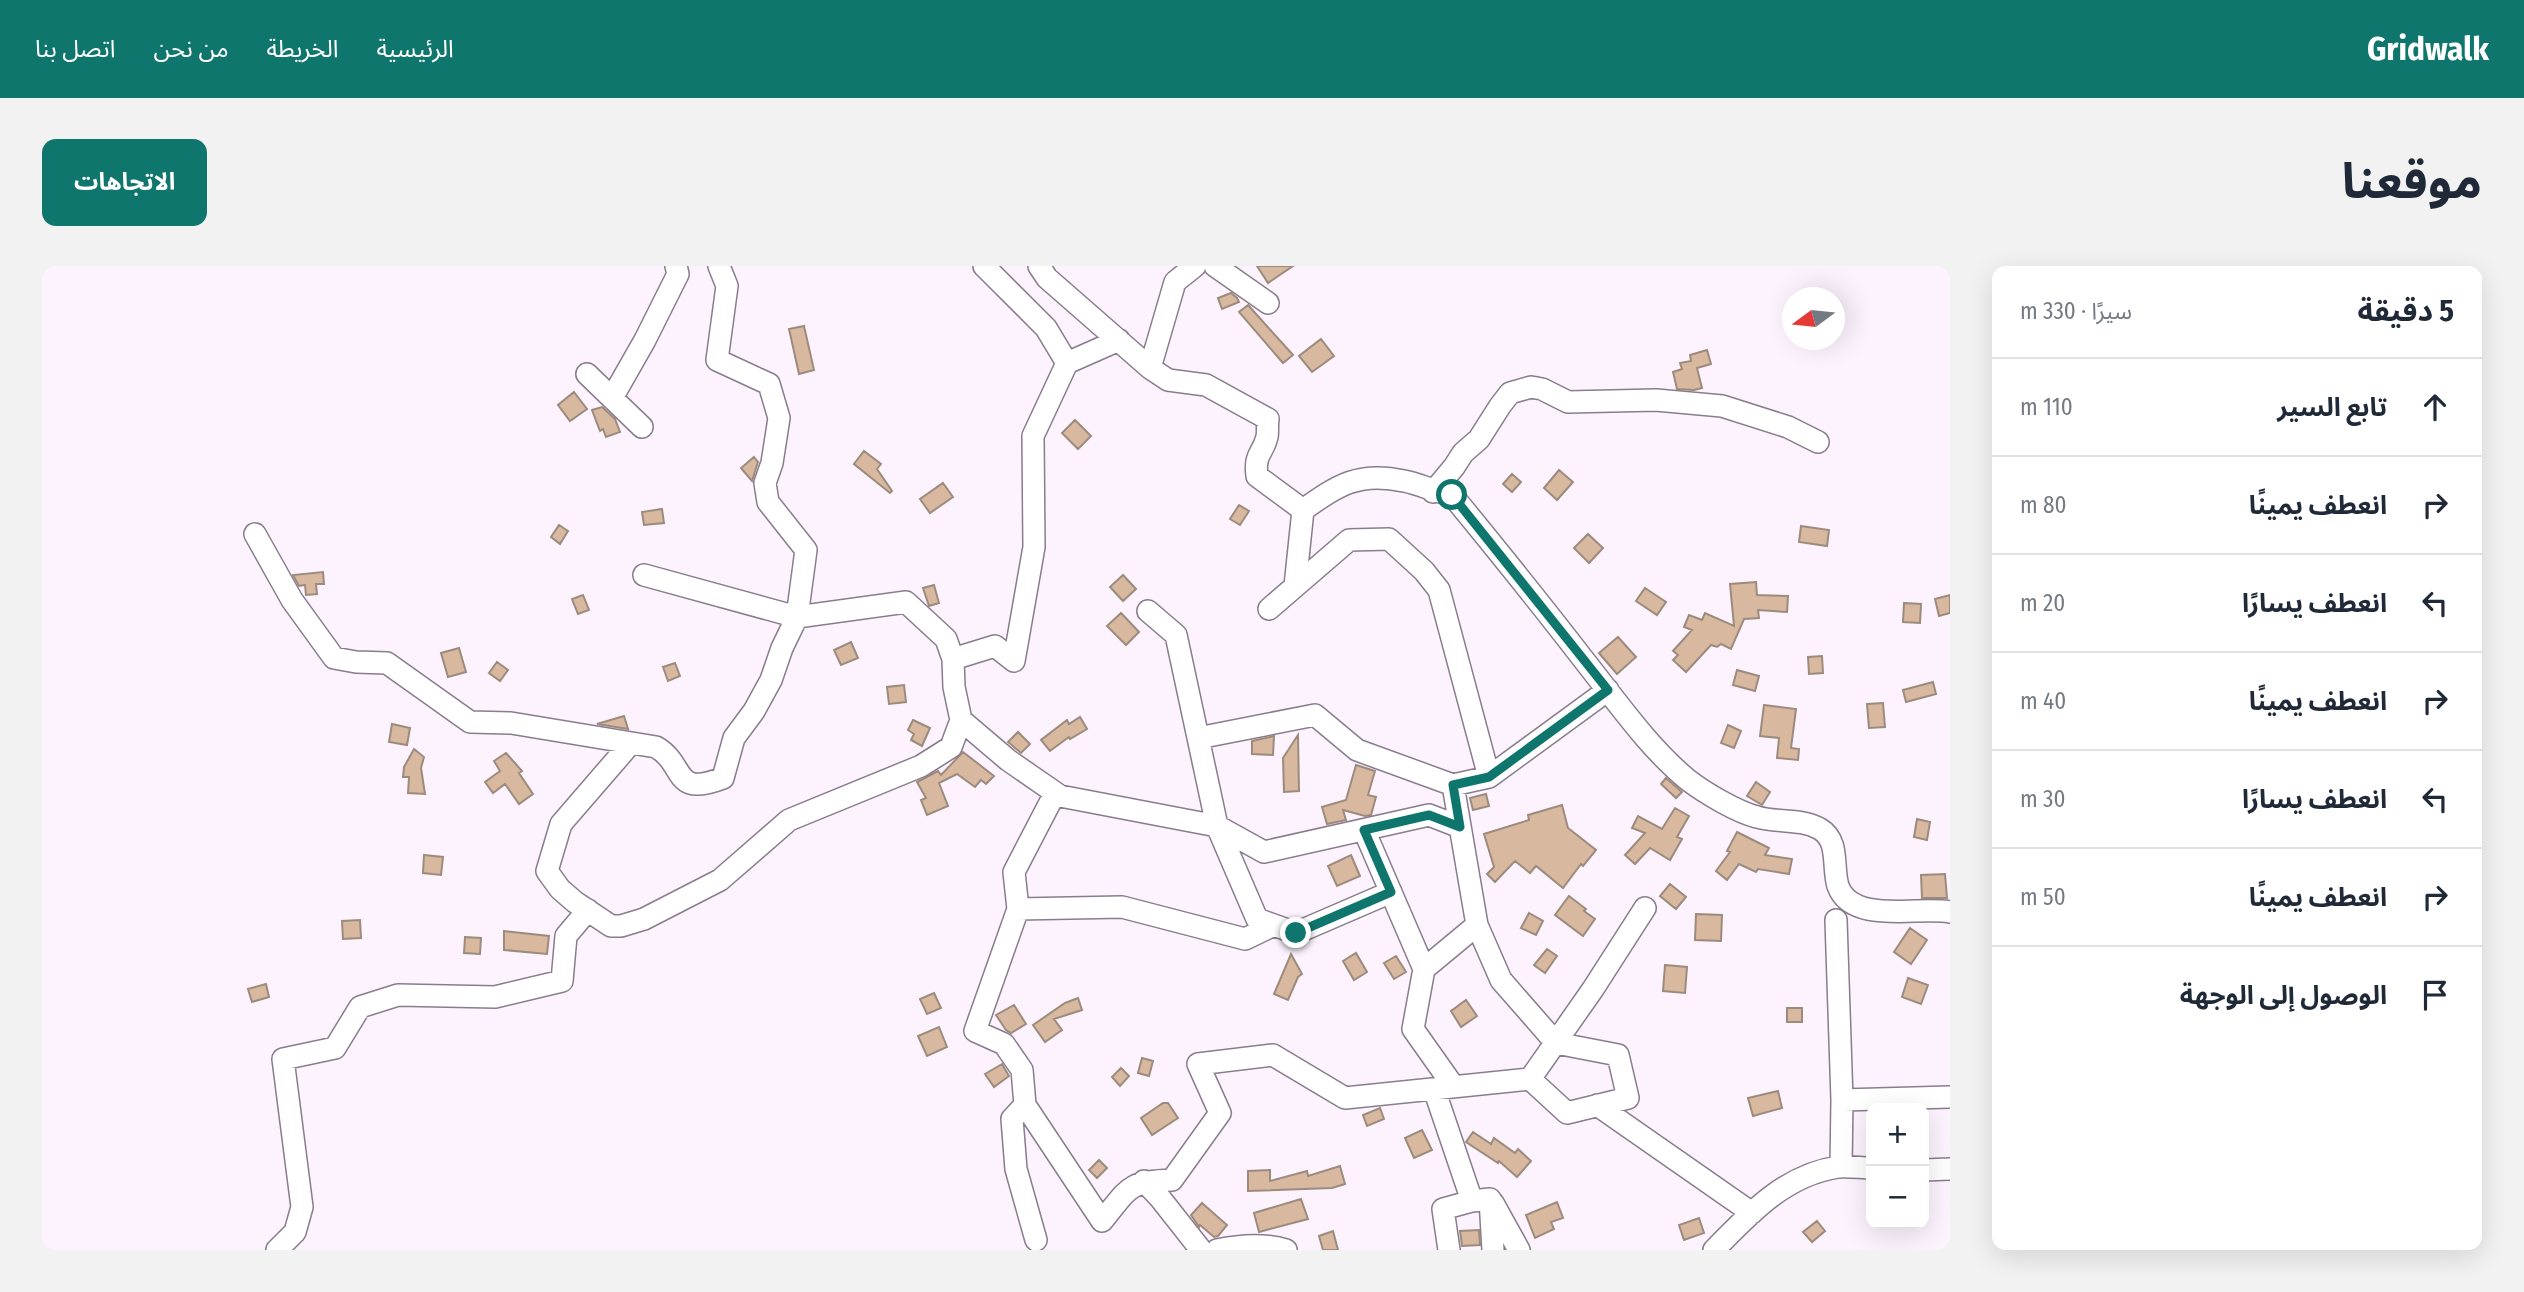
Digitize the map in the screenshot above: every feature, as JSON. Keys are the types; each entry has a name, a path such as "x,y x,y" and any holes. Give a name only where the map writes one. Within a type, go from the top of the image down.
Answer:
{"street":[{"path":"612,398 678,274 676,266"},
{"path":"255,534 292,600 334,658 387,663 470,722 511,723 656,747 665,752 682,779 690,783 700,785 723,778 734,737 754,711 771,680 797,617 806,550 768,502 765,483 772,463 779,418 769,384 717,360 727,286 719,266"},
{"path":"984,266 1046,328 1067,363"},
{"path":"1040,266 1047,278 1150,368 1168,380 1206,384 1268,419 1267,440 1258,452 1256,477 1303,510"},
{"path":"1150,368 1175,282 1195,266"},
{"path":"1215,266 1268,303"},
{"path":"953,659 995,646 1014,661 1034,547 1034,436 1067,363 1119,340"},
{"path":"587,374 642,428"},
{"path":"1433,492 1463,453 1479,439 1510,393 1531,387 1542,389 1568,402 1656,400 1722,406 1788,427 1818,442"},
{"path":"1296,586 1303,510 1336,486 1367,478 1405,481 1433,492 1452,495 1608,690 1662,754 1689,780 1737,809 1758,818 1812,826 1829,836 1839,888 1846,899 1861,908 1875,911 1950,912"},
{"path":"1269,609 1349,540 1389,539 1424,571 1439,590 1489,777"},
{"path":"631,743 561,824 547,871 560,889 611,926 645,919 720,880 789,820 921,766 951,747 961,720 954,687 953,659 946,639 906,602 797,617 645,575"},
{"path":"1148,611 1176,635 1217,826 1257,919 1296,933 1391,892"},
{"path":"1198,738 1315,715 1357,750 1453,785 1489,777 1608,690"},
{"path":"961,720 1007,760 1060,796 1217,826 1264,852 1429,815 1460,827"},
{"path":"1453,785 1477,925 1501,981 1556,1043 1618,1055 1628,1098 1567,1113 1530,1079"},
{"path":"1055,793 1014,872 1018,909 975,1031 1004,1044 1022,1070 1026,1105 1102,1221 1130,1187 1144,1181 1172,1180 1220,1112 1198,1064 1273,1055 1345,1098 1530,1079 1645,908"},
{"path":"1364,830 1424,969 1413,1029 1444,1088 1481,1200 1493,1250"},
{"path":"1018,909 1122,907 1244,939 1273,925"},
{"path":"277,1250 295,1232 302,1207 283,1059 335,1048 360,1007 398,995 495,997 562,981 566,936 588,910"},
{"path":"1836,920 1842,1100 1841,1167"},
{"path":"1424,969 1477,925"},
{"path":"1842,1100 1950,1097"},
{"path":"1026,1105 1012,1119 1016,1169 1036,1240"},
{"path":"1597,1105 1752,1213"},
{"path":"1714,1250 1752,1213 1794,1179 1841,1167 1866,1168"},
{"path":"1929,1170 1950,1169"},
{"path":"1144,1181 1201,1250"},
{"path":"1449,1250 1443,1209 1481,1200"},
{"path":"1481,1200 1520,1250"},
{"path":"1217,1250 1240,1245 1273,1246 1286,1250"}],"building":[{"path":"1257,266 1293,266 1268,283"},
{"path":"1231,293 1239,302 1222,309 1218,298"},
{"path":"1248,305 1293,355 1283,363 1239,312"},
{"path":"804,326 814,370 799,374 789,329"},
{"path":"1321,339 1334,356 1312,372 1299,356"},
{"path":"1707,350 1711,364 1697,368 1702,388 1677,389 1673,372 1682,369 1680,363 1691,361 1690,355"},
{"path":"574,392 587,409 570,421 558,405"},
{"path":"602,407 615,419 620,432 606,437 603,429 600,431 592,410"},
{"path":"1075,420 1091,436 1078,449 1062,433"},
{"path":"864,451 881,464 877,469 892,491 890,493 854,464"},
{"path":"754,457 758,462 752,481 741,468"},
{"path":"1559,470 1573,482 1557,500 1544,488"},
{"path":"1512,474 1521,482 1512,492 1503,484"},
{"path":"943,483 953,497 930,513 920,499"},
{"path":"1239,505 1249,511 1240,525 1230,519"},
{"path":"662,509 664,523 644,525 642,512"},
{"path":"559,525 568,531 560,544 551,537"},
{"path":"1801,526 1829,530 1827,546 1799,542"},
{"path":"1588,534 1603,548 1589,563 1574,548"},
{"path":"323,572 324,584 316,584 317,594 306,595 305,585 299,586 293,575"},
{"path":"1123,575 1136,589 1123,601 1110,587"},
{"path":"1756,582 1757,595 1788,596 1787,612 1758,610 1759,618 1744,619 1731,649 1721,644 1717,647 1711,645 1686,672 1673,660 1678,655 1673,651 1692,630 1684,627 1689,615 1702,620 1705,613 1734,626 1730,584"},
{"path":"934,585 939,603 929,606 923,588"},
{"path":"1645,588 1666,602 1657,615 1636,601"},
{"path":"583,595 589,610 578,614 572,599"},
{"path":"1950,595 1950,613 1939,616 1935,599"},
{"path":"1904,603 1921,604 1920,623 1903,622"},
{"path":"1121,613 1139,632 1126,645 1107,626"},
{"path":"1618,637 1636,657 1617,674 1599,653"},
{"path":"851,642 858,658 841,665 834,650"},
{"path":"459,648 466,672 448,677 441,653"},
{"path":"1822,656 1823,673 1809,674 1808,657"},
{"path":"497,662 508,670 500,681 489,673"},
{"path":"675,663 680,676 668,681 663,667"},
{"path":"1737,670 1759,676 1755,691 1733,685"},
{"path":"1933,682 1936,694 1906,702 1903,690"},
{"path":"904,685 906,702 889,704 887,687"},
{"path":"1883,703 1885,727 1869,728 1867,704"},
{"path":"1764,705 1796,709 1791,748 1799,749 1798,760 1777,758 1779,738 1760,736"},
{"path":"624,716 628,729 597,724"},
{"path":"1080,717 1087,729 1070,739 1069,737 1050,751 1041,740 1067,720 1069,724"},
{"path":"913,720 930,728 922,746 911,740 914,734 908,730"},
{"path":"392,724 410,728 407,745 389,742"},
{"path":"1728,725 1741,731 1734,748 1721,743"},
{"path":"1018,732 1030,744 1021,753 1008,742"},
{"path":"1298,735 1299,791 1284,792 1283,758"},
{"path":"1274,736 1273,755 1252,754 1252,741"},
{"path":"414,749 424,757 421,768 425,794 408,793 409,777 403,777 404,767"},
{"path":"963,752 994,776 986,784 981,780 975,787 957,774 939,783 948,806 927,815 921,800 926,798 917,782 938,771 941,775"},
{"path":"506,753 522,771 519,773 533,794 519,804 505,784 493,793 485,782 500,771 494,761"},
{"path":"1356,765 1375,771 1368,795 1376,797 1371,815 1343,810 1346,820 1327,824 1322,807 1346,800"},
{"path":"1666,778 1682,792 1676,798 1661,784"},
{"path":"1756,782 1770,792 1762,805 1747,796"},
{"path":"1486,794 1489,806 1473,810 1470,798"},
{"path":"1562,805 1568,828 1596,850 1583,866 1581,864 1563,888 1536,866 1530,873 1515,861 1495,882 1487,874 1494,867 1484,834 1529,820 1528,815"},
{"path":"1675,808 1689,816 1677,837 1682,839 1670,860 1650,848 1635,864 1625,855 1645,833 1632,828 1638,816 1662,829"},
{"path":"1917,819 1930,822 1927,840 1914,837"},
{"path":"1737,832 1769,848 1765,855 1792,859 1789,874 1758,869 1756,872 1739,864 1727,880 1716,871 1730,852 1727,851"},
{"path":"424,855 443,857 441,875 423,873"},
{"path":"1351,855 1360,876 1337,886 1328,866"},
{"path":"1945,874 1947,898 1922,898 1921,875"},
{"path":"1670,884 1686,897 1676,909 1660,896"},
{"path":"1569,896 1595,919 1583,936 1555,915"},
{"path":"1529,913 1543,921 1536,935 1521,928"},
{"path":"1696,914 1722,915 1721,941 1695,940"},
{"path":"360,920 361,938 343,939 342,921"},
{"path":"1910,928 1927,940 1911,964 1894,952"},
{"path":"504,931 549,936 547,954 504,950"},
{"path":"465,937 481,938 480,954 464,953"},
{"path":"1547,949 1557,956 1545,973 1534,965"},
{"path":"1356,953 1367,972 1354,980 1343,961"},
{"path":"1291,954 1302,974 1288,1000 1274,994"},
{"path":"1396,956 1406,972 1394,979 1384,963"},
{"path":"1665,965 1687,967 1685,993 1663,991"},
{"path":"1908,978 1928,985 1921,1004 1902,997"},
{"path":"266,984 269,997 252,1002 248,989"},
{"path":"934,993 941,1008 927,1014 920,999"},
{"path":"1078,998 1082,1010 1054,1019 1062,1030 1045,1042 1033,1025 1065,1003"},
{"path":"1466,1000 1477,1016 1461,1027 1451,1011"},
{"path":"1014,1005 1026,1024 1011,1033 996,1015"},
{"path":"1787,1008 1802,1008 1802,1022 1787,1022"},
{"path":"939,1027 947,1047 927,1056 918,1036"},
{"path":"1142,1058 1153,1061 1149,1076 1138,1073"},
{"path":"1002,1064 1009,1076 994,1087 985,1074"},
{"path":"1121,1068 1129,1076 1120,1086 1112,1077"},
{"path":"1778,1091 1782,1108 1753,1116 1748,1098"},
{"path":"1163,1103 1168,1103 1178,1118 1152,1135 1141,1118"},
{"path":"1380,1108 1384,1119 1367,1126 1363,1115"},
{"path":"1422,1130 1432,1150 1414,1158 1405,1138"},
{"path":"1473,1132 1491,1144 1494,1138 1515,1153 1518,1149 1531,1161 1517,1177 1499,1161 1498,1163 1466,1142"},
{"path":"1099,1160 1107,1168 1097,1178 1089,1170"},
{"path":"1340,1166 1345,1184 1332,1188 1248,1191 1248,1171 1270,1170 1270,1181 1307,1171 1308,1176"},
{"path":"1301,1199 1308,1219 1259,1232 1254,1213"},
{"path":"1557,1202 1563,1218 1551,1222 1554,1229 1535,1238 1526,1215"},
{"path":"1202,1203 1227,1225 1218,1236 1214,1237 1200,1225 1199,1227 1191,1215"},
{"path":"1699,1218 1704,1233 1684,1240 1679,1225"},
{"path":"1817,1221 1825,1231 1812,1242 1803,1232"},
{"path":"1479,1230 1480,1245 1462,1246 1460,1231"},
{"path":"1333,1231 1338,1250 1323,1250 1319,1236"}],"route":[{"path":"1296,933 1391,892 1364,830 1429,815 1460,827 1453,785 1489,777 1608,690 1452,495"}]}
